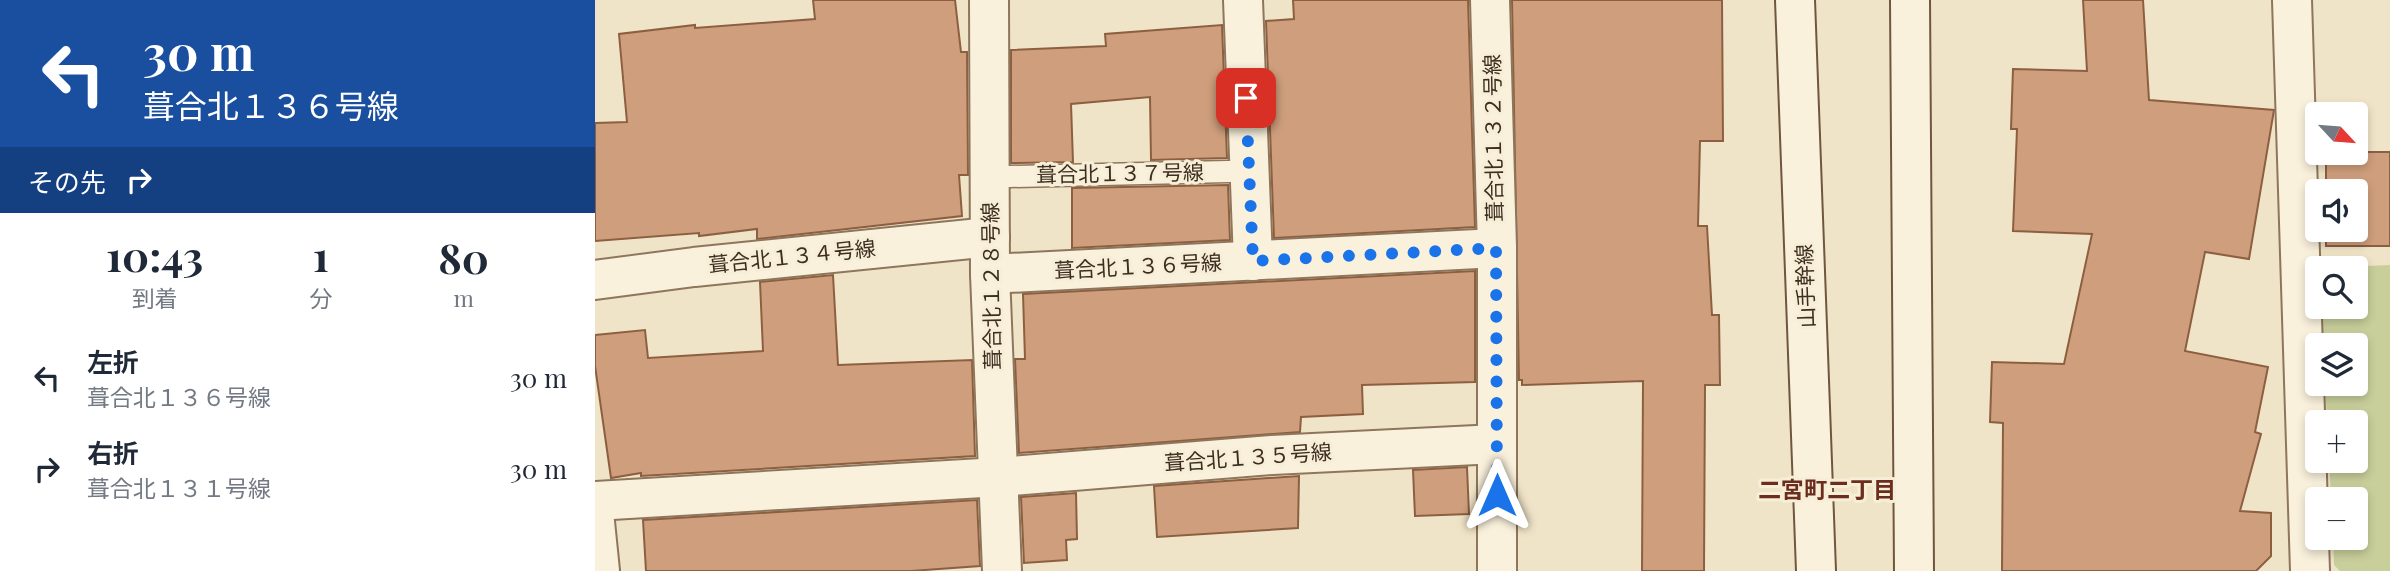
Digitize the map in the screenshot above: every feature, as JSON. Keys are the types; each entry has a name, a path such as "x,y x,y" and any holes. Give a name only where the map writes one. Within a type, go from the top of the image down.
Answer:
{"street":[{"name":"葺合北１２８号線","path":"989,0 990,274 1002,571"},
{"path":"1243,0 1253,261"},
{"name":"葺合北１３２号線","path":"1490,0 1496,248 1497,571"},
{"name":"山手幹線","path":"1795,0 1816,571"},
{"path":"1910,0 1914,571"},
{"path":"2292,0 2310,571"},
{"name":"葺合北１３４号線","path":"595,281 694,267 990,237"},
{"name":"葺合北１３６号線","path":"990,274 1496,248"},
{"name":"葺合北１３５号線","path":"595,501 999,477 1272,455 1497,443"},
{"path":"595,522 600,571"}],"lane":[{"name":"葺合北１３７号線","path":"990,177 1249,171"}],"green space":[{"path":"2390,265 2390,571 2340,571 2334,565 2333,550 2368,550 2368,487 2330,487 2330,473 2368,473 2368,410 2326,410 2326,396 2368,396 2368,333 2322,333 2322,319 2368,319 2368,266"}],"building":[{"path":"813,0 955,0 961,52 967,52 968,175 959,175 962,216 757,239 757,229 699,236 699,233 595,241 595,123 627,122 619,34 695,25 695,28 815,19"},
{"path":"1293,0 1468,0 1475,227 1274,238 1266,21 1294,19"},
{"path":"1512,0 1722,0 1723,141 1700,141 1698,226 1707,226 1712,315 1719,315 1720,385 1705,385 1704,571 1642,571 1643,381 1522,385 1522,380 1519,380"},
{"path":"2083,0 2143,0 2149,100 2274,110 2249,259 2205,252 2185,351 2268,367 2255,432 2261,434 2240,511 2271,513 2271,556 2256,571 2002,571 2003,423 1990,422 1992,362 2064,364 2092,234 2013,231 2017,129 2011,129 2013,69 2087,71"},
{"path":"1222,25 1227,158 1151,160 1150,97 1071,104 1073,162 1011,163 1011,50 1106,46 1105,34"},
{"path":"2368,152 2390,152 2390,246 2326,246 2326,242 2368,242 2368,179 2326,179 2326,165 2368,165"},
{"path":"1228,185 1230,240 1072,248 1072,188"},
{"path":"1475,271 1475,382 1362,385 1363,414 1301,417 1300,432 1019,453 1015,359 1025,359 1023,294"},
{"path":"833,275 838,365 972,360 975,456 641,476 641,473 611,478 595,366 595,335 645,330 648,358 763,351 760,282"},
{"path":"1467,467 1469,514 1415,516 1413,470"},
{"path":"1299,476 1298,528 1157,537 1154,486"},
{"path":"1076,493 1077,539 1066,540 1067,560 1024,563 1021,497"},
{"path":"977,500 980,566 911,571 646,571 643,520"}],"district":[{"name":"二宮町二丁目","path":"1827,490"}],"route":[{"path":"1246,98 1253,261 1496,248 1497,495"}]}
